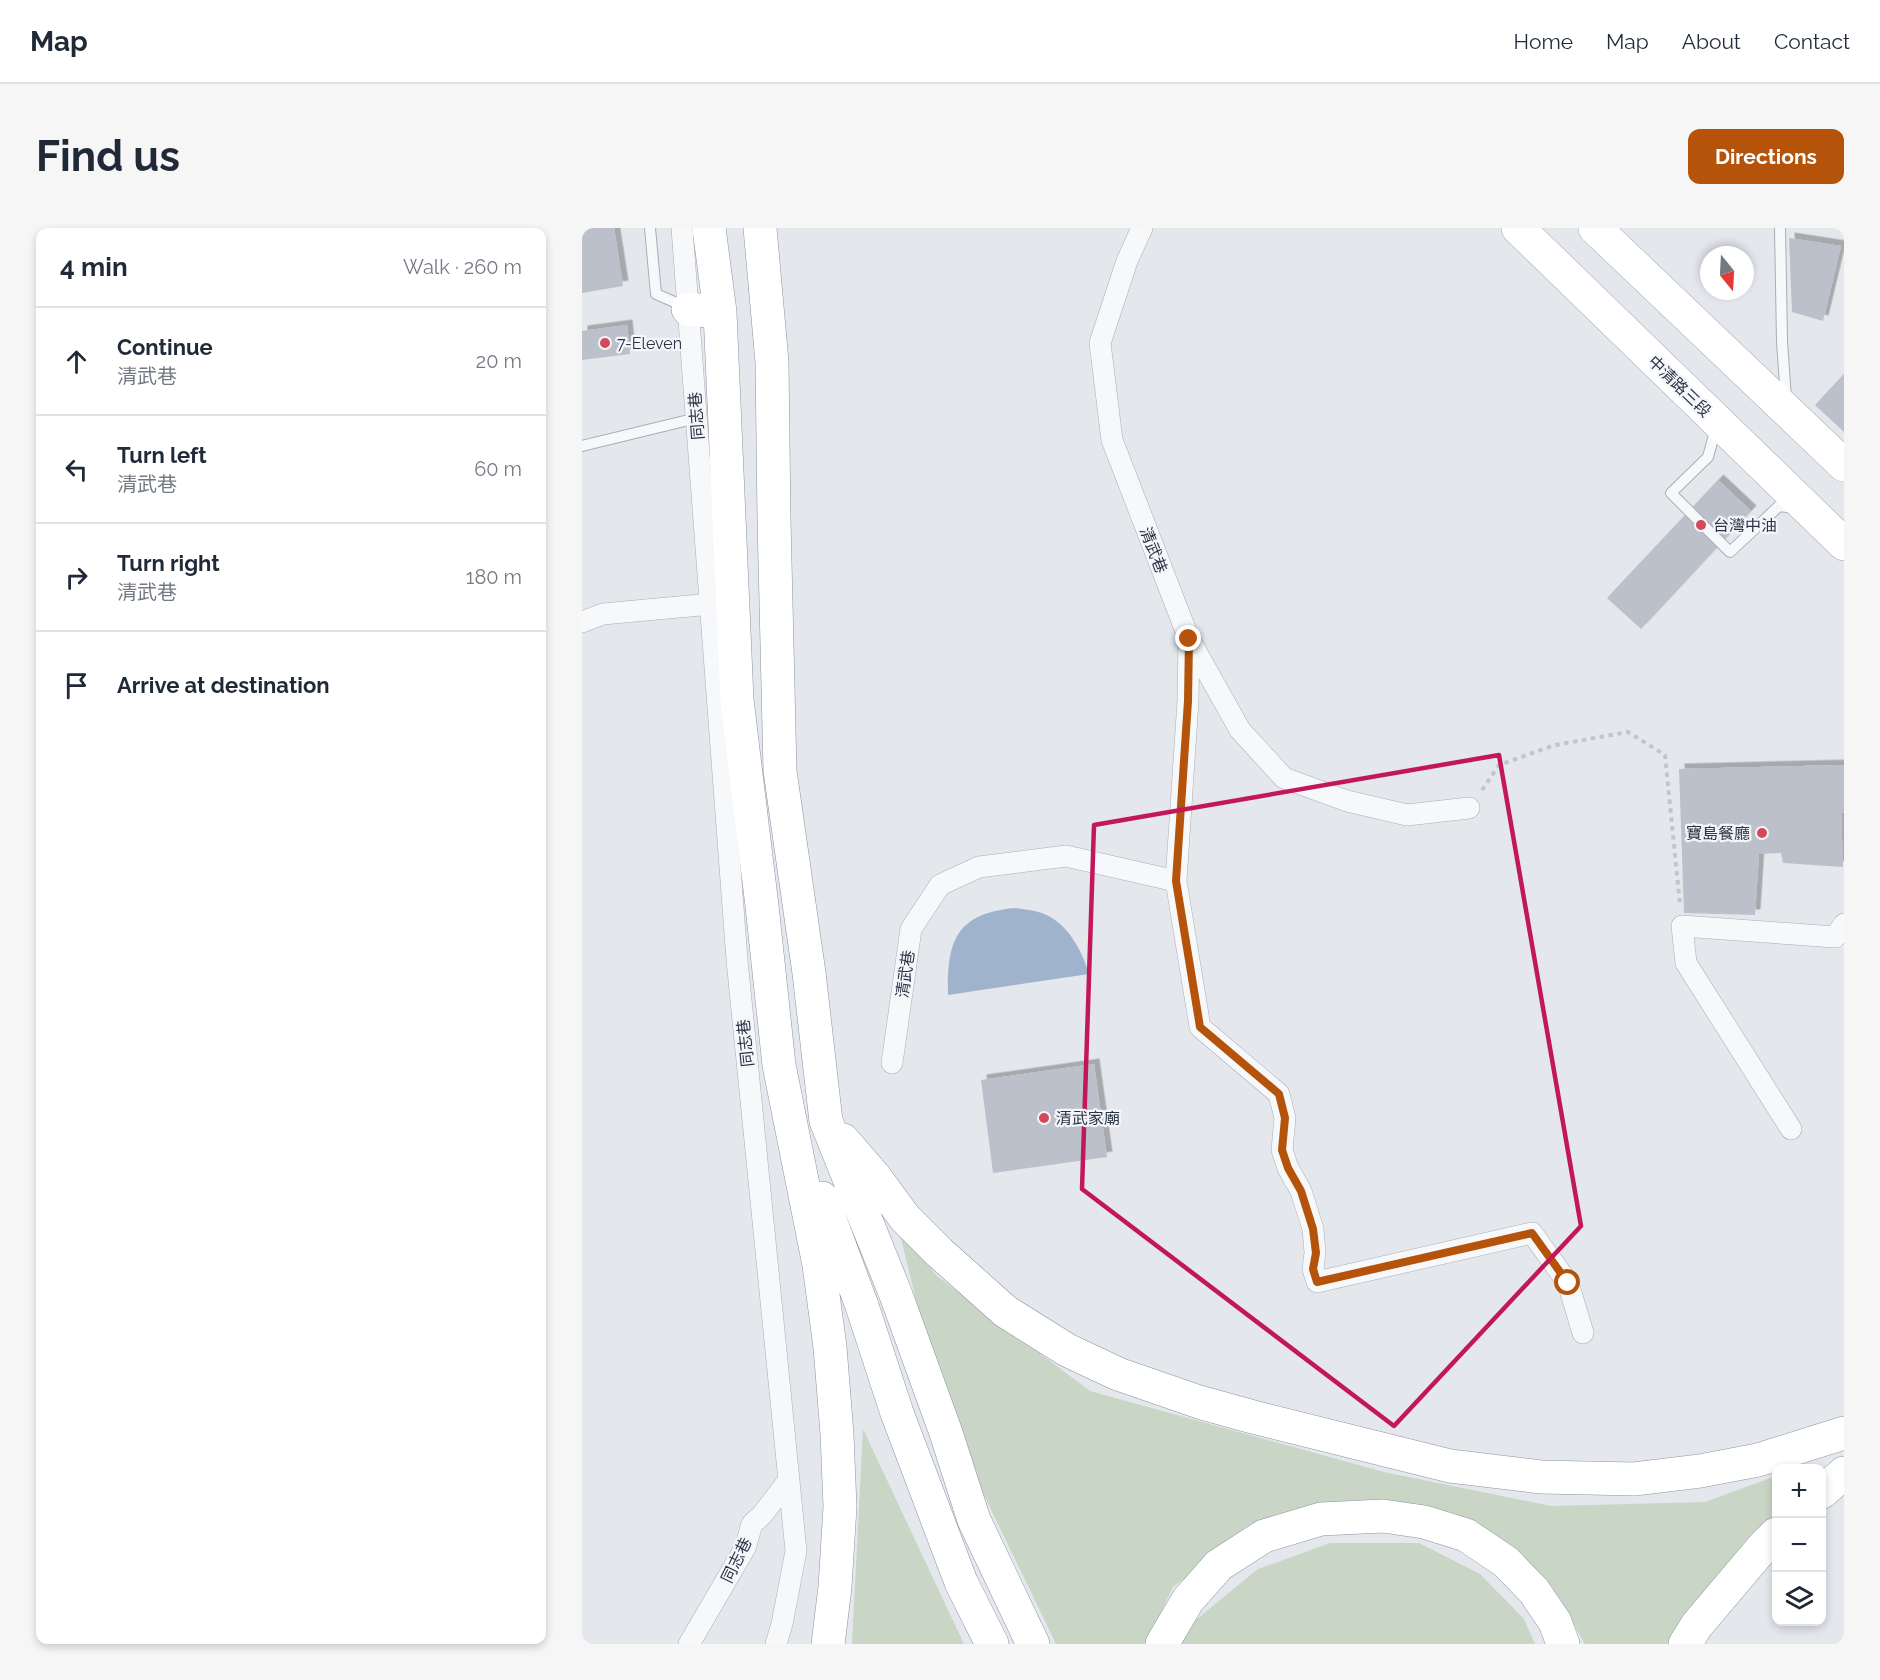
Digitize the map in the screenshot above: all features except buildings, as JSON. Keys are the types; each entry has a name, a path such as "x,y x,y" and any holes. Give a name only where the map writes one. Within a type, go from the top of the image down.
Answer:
{"main road":[{"path":"709,228 720,312 737,700 779,1065 819,1265 830,1347 840,1507 835,1587 828,1644"},
{"path":"760,228 772,362 780,771 809,973 826,1121 896,1295 946,1433 974,1520 1033,1644"},
{"name":"中清路三段","path":"1518,228 1844,544"},
{"path":"1595,228 1844,465"},
{"path":"688,309 720,312"},
{"path":"786,1101 862,1306 897,1413 961,1582 992,1644"},
{"path":"826,1121 875,1177 905,1218 1005,1311 1087,1360 1118,1374 1199,1402 1450,1466 1541,1477 1634,1479 1700,1471 1758,1460 1844,1433"},
{"path":"1826,1488 1844,1473"},
{"path":"1162,1644 1188,1600 1219,1565 1264,1536 1321,1519 1383,1516 1424,1522 1466,1535 1506,1562 1539,1598 1555,1622 1563,1644"},
{"path":"1685,1644 1697,1625 1772,1538"}],"street":[{"name":"同志巷","path":"682,228 737,960 796,1551 776,1644"},
{"name":"清武巷","path":"1142,228 1127,261 1100,343 1112,440 1189,639 1188,701 1176,881 1200,1027 1279,1094 1285,1118 1282,1150 1288,1168 1301,1191 1313,1229 1316,1253 1313,1269 1317,1282 1532,1233 1568,1283 1583,1333"},
{"path":"582,622 603,614 711,604"},
{"path":"1189,639 1240,730 1284,778 1347,801 1407,815 1469,808"},
{"name":"清武巷","path":"892,1063 911,929 940,885 979,867 1066,856 1176,881"},
{"path":"1791,1129 1686,963 1683,926 1835,936 1844,924"},
{"name":"同志巷","path":"689,1644 745,1548 752,1524 762,1515 788,1481"}],"lane":[{"path":"650,228 656,294 688,309"},
{"path":"1780,228 1782,341 1787,411"},
{"path":"582,446 697,418"},
{"path":"1713,418 1708,456 1671,493 1701,525 1731,552 1779,506 1807,509"}],"path":[{"path":"1469,808 1499,765 1555,745 1628,732 1665,755 1683,926"}],"highlighted area":[{"path":"1499,755 1581,1226 1394,1426 1082,1189 1094,825"}],"green space":[{"path":"899,1230 937,1276 1090,1391 1384,1472 1551,1506 1705,1502 1772,1477 1772,1524 1696,1600 1668,1644 1585,1644 1551,1585 1481,1526 1353,1500 1258,1526 1173,1587 1146,1644 1056,1644 969,1464 917,1304"},
{"path":"863,1429 964,1644 852,1644"},
{"path":"1330,1543 1419,1543 1480,1574 1524,1619 1535,1644 1182,1644 1187,1627 1258,1569"}],"water":[{"path":"1014,908 1042,913 1059,923 1078,947 1089,974 948,995 950,960 958,934 967,924 979,917 994,911"}],"place":[{"name":"7-Eleven","path":"605,343"},
{"name":"台灣中油","path":"1701,525"},
{"name":"寶島餐廳","path":"1762,833"},
{"name":"清武家廟","path":"1044,1118"}],"route":[{"path":"1189,639 1188,701 1176,881 1200,1027 1279,1094 1285,1118 1282,1150 1288,1168 1301,1191 1313,1229 1316,1253 1313,1269 1317,1282 1532,1233 1568,1283"}]}
